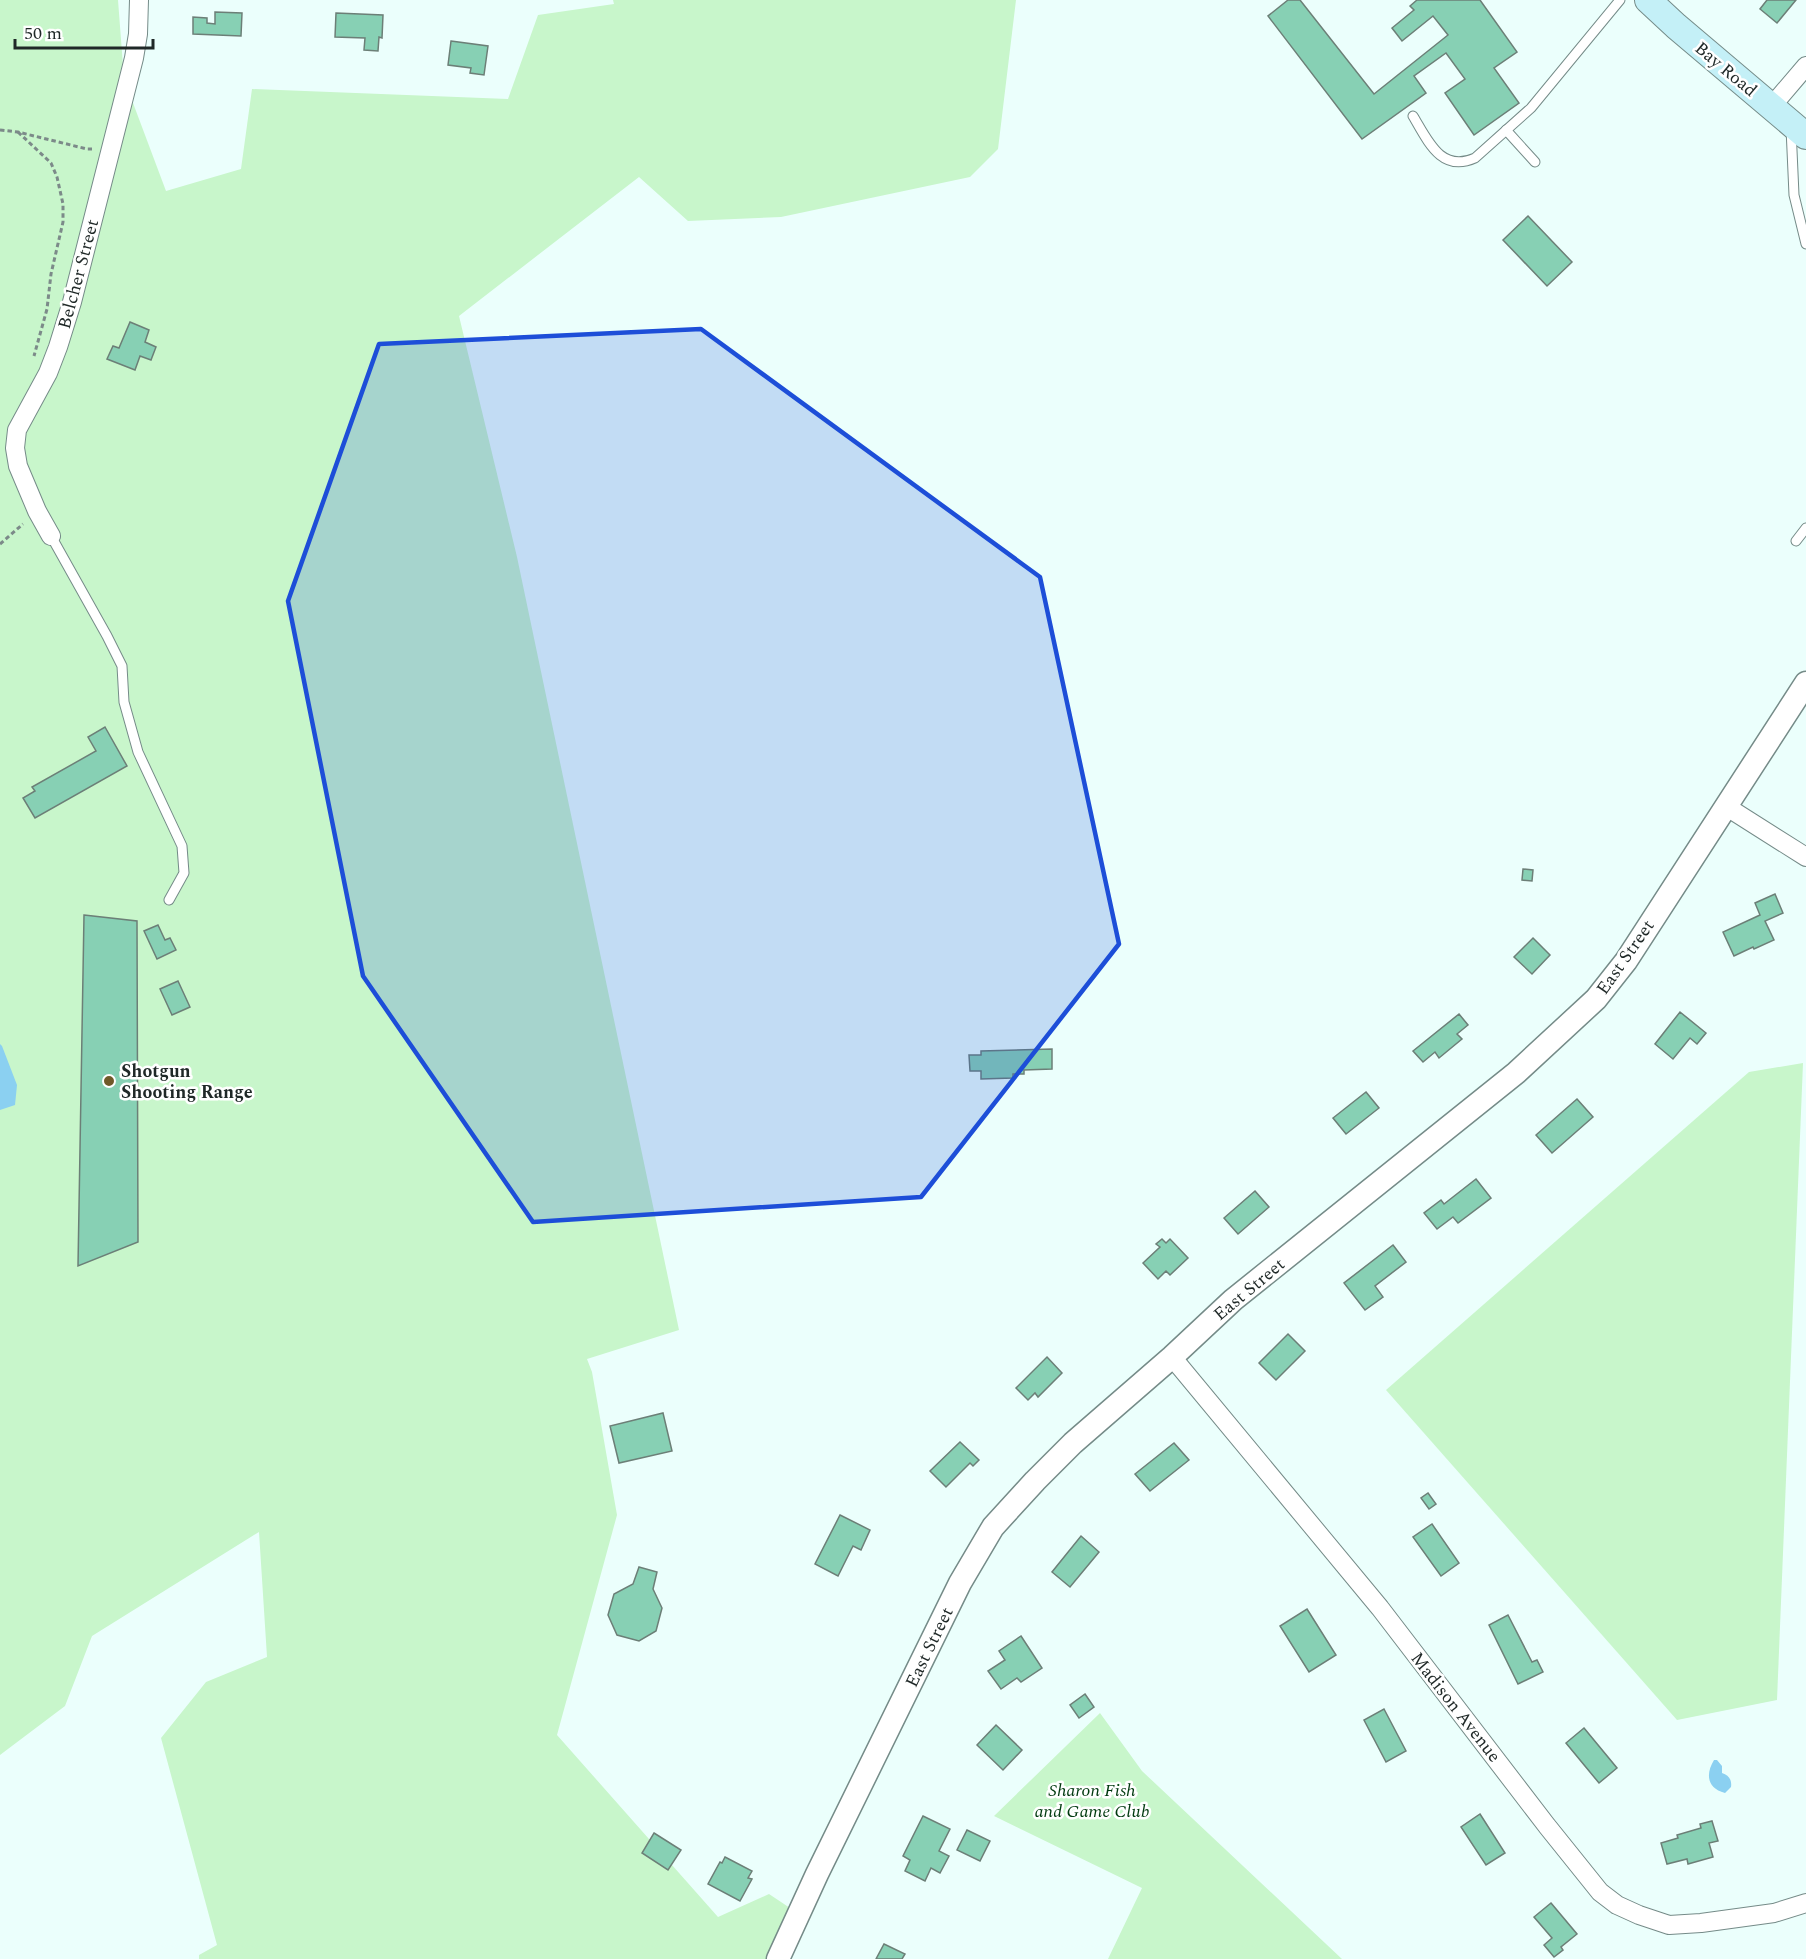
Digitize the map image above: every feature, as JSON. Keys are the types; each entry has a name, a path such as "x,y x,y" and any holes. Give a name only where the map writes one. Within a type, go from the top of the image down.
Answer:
{"main road":[{"name":"Bay Road","path":"1648,0 1798,130"}],"street":[{"name":"Belcher Street","path":"51,536 37,511 18,466 15,448 17,430 44,382 72,302 137,42 139,0"},
{"path":"1770,106 1806,66"},
{"name":"East Street","path":"778,1959 817,1874 960,1583 993,1527 1073,1443 1172,1357 1233,1300 1516,1073 1596,999 1626,961 1806,683"},
{"path":"1727,807 1806,857"},
{"name":"Madison Avenue","path":"1172,1357 1380,1608 1600,1892 1617,1905 1669,1925 1774,1913 1806,1903"}],"lane":[{"path":"1413,116 1439,155 1455,162 1466,162 1475,158 1530,108 1620,0"},
{"path":"1506,130 1535,162"},
{"path":"1798,130 1794,195 1806,244"},
{"path":"1796,541 1806,528"},
{"path":"51,536 122,666 124,702 138,752 182,846 184,873 169,900"}],"path":[{"path":"0,130 18,132 87,150 112,146"},
{"path":"18,132 51,163 59,183 63,204 63,222 51,274 47,309 35,348 32,367 33,373 44,382"},
{"path":"0,544 37,511"}],"highlighted area":[{"path":"701,329 1040,577 1119,944 921,1197 533,1222 363,976 288,601 379,344"}],"green space":[{"path":"0,0 118,0 124,79 166,191 241,169 252,89 508,99 538,15 614,4 613,0 1016,0 998,149 970,177 781,217 688,221 639,177 459,316 517,557 679,1330 587,1359 592,1372 617,1515 557,1735 718,1917 769,1894 793,1910 766,1959 199,1959 199,1955 217,1945 161,1738 206,1682 267,1657 259,1532 92,1636 65,1706 0,1755"},
{"path":"1803,1063 1777,1700 1677,1720 1386,1390 1749,1072"},
{"name":"Sharon Fish and Game Club","path":"1100,1713 1142,1771 1342,1959 1108,1959 1142,1888 994,1816"}],"water":[{"path":"0,1044 17,1085 15,1105 0,1110"},
{"path":"1714,1760 1722,1766 1722,1773 1730,1780 1731,1787 1725,1793 1714,1788 1709,1780"}],"building":[{"path":"1288,0 1300,0 1374,94 1448,35 1433,16 1402,41 1392,28 1414,10 1410,6 1417,0 1480,0 1517,52 1494,68 1519,103 1474,135 1445,93 1465,79 1446,53 1414,76 1426,93 1362,139 1268,16"},
{"path":"1767,0 1796,0 1777,23 1760,9"},
{"path":"215,12 242,13 241,36 193,34 193,17 207,18 207,23 215,24"},
{"path":"336,13 383,15 382,38 379,37 378,51 364,50 365,38 335,37"},
{"path":"451,41 488,46 484,75 470,73 471,68 448,65"},
{"path":"1528,216 1572,262 1547,286 1503,240"},
{"path":"130,322 149,330 145,342 156,347 151,360 140,356 135,370 107,359 113,346 119,348"},
{"path":"105,727 127,766 35,818 23,798 35,791 32,787 96,751 88,737"},
{"path":"1523,869 1533,870 1532,881 1522,880"},
{"path":"1775,894 1783,913 1765,921 1774,940 1734,956 1723,932 1760,915 1755,903"},
{"name":"Shotgun Shooting Range","path":"84,915 137,921 138,1242 78,1266"},
{"path":"158,925 165,940 170,938 176,950 157,959 144,931"},
{"path":"1533,938 1550,955 1532,974 1514,957"},
{"path":"178,981 190,1007 172,1015 160,989"},
{"path":"1680,1012 1706,1033 1697,1044 1690,1038 1673,1059 1655,1044"},
{"path":"1459,1014 1468,1025 1457,1034 1462,1039 1439,1058 1435,1052 1423,1062 1413,1051"},
{"path":"1052,1049 1052,1069 1024,1070 1024,1074 1013,1074 1013,1078 981,1079 981,1071 970,1071 969,1055 981,1055 981,1051"},
{"path":"1366,1092 1379,1108 1346,1134 1333,1118"},
{"path":"1577,1099 1593,1117 1552,1153 1536,1135"},
{"path":"1476,1179 1491,1198 1458,1223 1453,1217 1437,1229 1424,1213 1441,1200 1444,1204"},
{"path":"1255,1191 1269,1207 1238,1234 1224,1218"},
{"path":"1162,1239 1166,1243 1170,1239 1188,1258 1170,1275 1166,1271 1158,1279 1143,1263 1160,1247 1156,1244"},
{"path":"1393,1245 1406,1262 1375,1286 1383,1297 1365,1310 1344,1283"},
{"path":"1288,1334 1305,1351 1276,1380 1259,1363"},
{"path":"1047,1357 1062,1373 1038,1397 1035,1393 1028,1400 1016,1388"},
{"path":"663,1413 672,1451 619,1463 610,1426"},
{"path":"960,1442 979,1460 973,1466 970,1463 946,1487 930,1471"},
{"path":"1174,1443 1189,1460 1150,1491 1135,1474"},
{"path":"1428,1493 1436,1504 1429,1509 1421,1498"},
{"path":"840,1515 870,1530 861,1550 853,1546 838,1576 815,1564"},
{"path":"1432,1524 1459,1563 1441,1576 1413,1537"},
{"path":"1081,1536 1099,1552 1070,1587 1052,1572"},
{"path":"639,1567 657,1572 653,1589 662,1608 656,1631 639,1641 617,1635 608,1615 614,1594 633,1584"},
{"path":"1307,1609 1336,1655 1309,1672 1280,1626"},
{"path":"1508,1615 1532,1662 1537,1660 1543,1672 1518,1684 1489,1625"},
{"path":"1021,1636 1042,1668 1021,1682 1017,1678 1001,1689 988,1671 1005,1660 999,1651"},
{"path":"1085,1694 1094,1707 1079,1718 1070,1705"},
{"path":"1384,1709 1406,1751 1386,1762 1364,1720"},
{"path":"996,1725 1022,1750 1003,1770 977,1745"},
{"path":"1584,1728 1617,1768 1599,1783 1566,1743"},
{"path":"1480,1814 1505,1853 1486,1865 1461,1827"},
{"path":"923,1816 950,1829 939,1851 949,1856 940,1873 931,1868 925,1881 905,1871 910,1860 903,1856"},
{"path":"1712,1821 1718,1841 1709,1843 1713,1857 1688,1864 1687,1859 1667,1864 1661,1843 1678,1838 1677,1835 1701,1828 1700,1824"},
{"path":"967,1830 990,1841 980,1861 957,1850"},
{"path":"654,1833 681,1850 668,1870 642,1853"},
{"path":"725,1857 752,1871 748,1878 752,1879 740,1901 708,1884"},
{"path":"1551,1903 1577,1934 1561,1947 1563,1950 1554,1957 1544,1945 1552,1938 1534,1917"},
{"path":"884,1944 905,1954 902,1959 876,1959"}],"place":[{"name":"Shotgun Shooting Range","path":"109,1081"}]}
